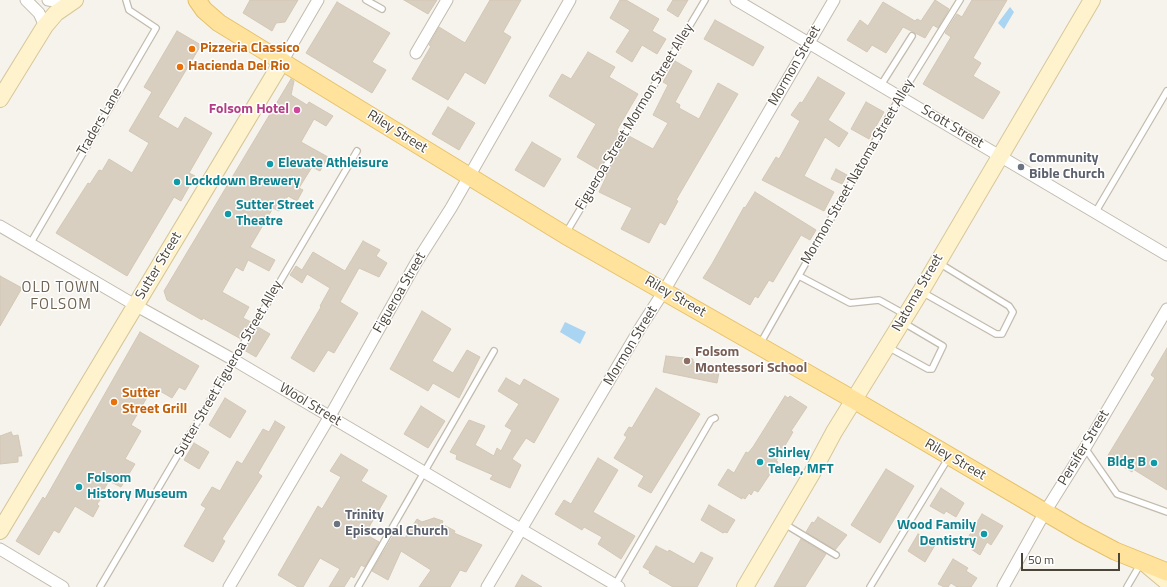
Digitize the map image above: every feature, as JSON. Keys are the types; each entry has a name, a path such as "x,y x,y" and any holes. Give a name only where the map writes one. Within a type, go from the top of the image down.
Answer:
{"main road":[{"name":"Riley Street","path":"197,0 204,10 219,23 283,60 566,235 854,400 1044,512 1115,551 1167,572"}],"street":[{"path":"26,0 39,13 45,26"},
{"path":"48,0 73,2"},
{"name":"Sutter Street","path":"0,531 318,0"},
{"path":"416,53 447,0"},
{"name":"Figueroa Street","path":"229,587 330,416 416,264 469,176 570,0"},
{"name":"Scott Street","path":"736,0 1167,255"},
{"name":"Mormon Street","path":"487,587 642,325 664,291 834,0"},
{"name":"Natoma Street","path":"745,587 854,400 1092,0"},
{"path":"0,99 45,26 56,13 73,2"},
{"name":"Wool Street","path":"0,226 330,416 616,586"},
{"name":"Persifer Street","path":"1003,587 1044,512 1085,448 1167,310"},
{"path":"0,550 63,587"},
{"path":"1143,563 1167,582"}],"lane":[{"name":"Traders Lane","path":"30,244 156,28 129,10 126,0"},
{"path":"366,0 382,9"},
{"name":"Figueroa Street Mormon Street Alley","path":"566,235 705,0"},
{"name":"Mormon Street Natoma Street Alley","path":"758,346 900,97 960,0"},
{"path":"882,86 912,36"},
{"path":"1096,212 1167,91"},
{"name":"Sutter Street Figueroa Street Alley","path":"100,587 357,151"},
{"path":"920,291 996,334 1002,334 1013,312 1009,306 937,262"},
{"path":"799,276 850,303 879,300 943,346 932,369 928,369 887,346"},
{"path":"358,587 426,473 494,351"},
{"path":"616,586 711,420 715,418"},
{"path":"1085,448 1118,494 1167,512"},
{"path":"870,587 949,457"},
{"path":"783,523 836,555"},
{"path":"1127,587 1143,563"}],"water":[{"path":"1010,7 1014,12 1004,29 998,23"},
{"path":"565,322 586,332 580,344 560,332"}],"building":[{"path":"250,0 298,0 285,22 276,23 272,31 243,13"},
{"path":"404,0 437,0 428,14"},
{"path":"490,0 521,0 503,32 511,37 485,84 465,72 448,100 412,79 431,46 429,45 439,27 465,43"},
{"path":"620,0 626,0 659,19 652,31 666,39 657,54 642,45 632,62 616,52 630,30 610,18"},
{"path":"673,0 688,0 678,17 667,10"},
{"path":"935,0 949,9 938,28 933,25 925,38 903,27 886,53 872,45 867,52 847,40 860,20 868,26 883,2 915,21 917,19 921,21"},
{"path":"972,0 1007,0 973,58 981,63 973,76 1000,92 983,119 923,84 951,37 945,33 957,14 962,17"},
{"path":"337,2 390,33 372,62 386,70 372,93 306,53"},
{"path":"715,20 764,47 753,66 704,39"},
{"path":"177,31 201,45 158,117 178,129 185,117 212,133 189,173 195,176 181,201 174,197 127,276 56,233 88,183 90,184 99,170 102,171 109,159 132,173 149,143 129,131 152,92 144,87"},
{"path":"588,52 615,67 609,77 638,94 617,130 621,132 599,170 577,157 596,124 549,96 562,74 571,79"},
{"path":"675,61 692,71 675,102 680,105 679,108 699,119 718,83 738,94 676,200 678,201 665,225 660,222 649,243 621,229 632,208 599,192 607,175 606,174 629,136 653,149 668,123 653,115 668,85 663,82"},
{"path":"818,77 845,93 828,120 848,133 839,147 825,137 804,176 834,192 824,211 762,180 776,157 779,159 800,121 791,115 800,102 802,103"},
{"path":"291,79 294,81 291,95 307,105 309,102 333,116 326,126 314,119 301,142 328,157 320,171 312,167 299,188 303,190 297,201 288,196 279,211 273,208 250,247 275,260 269,271 248,260 243,271 236,267 222,292 249,307 243,318 251,322 241,339 203,318 202,320 167,300 164,291"},
{"path":"866,102 884,112 869,139 851,129"},
{"path":"448,107 475,123 459,150 432,134"},
{"path":"532,142 561,159 544,187 515,170"},
{"path":"836,169 847,175 842,184 831,179"},
{"path":"755,192 816,230 810,240 801,235 773,282 769,280 758,298 755,296 750,305 703,278 744,207 745,208"},
{"path":"363,241 380,250 376,256 387,263 379,277 359,268 340,302 358,313 334,353 328,350 314,372 291,358 321,307 320,306 330,288 307,274 302,283 290,275 296,266 302,270 313,252 345,271"},
{"path":"0,276 22,288 0,326"},
{"path":"422,311 451,329 432,361 453,373 467,350 480,357 459,398 433,383 428,391 390,369"},
{"path":"258,327 270,334 256,357 244,350"},
{"path":"140,332 199,366 185,390 179,387 172,398 153,387 131,425 141,431 125,459 135,464 121,487 109,481 98,499 100,500 97,504 99,506 93,517 75,506 59,533 54,530 39,555 16,541 43,497 45,499"},
{"path":"1167,348 1167,490 1133,469 1132,472 1107,457 1155,378 1151,375"},
{"path":"666,356 693,359 693,362 720,367 717,383 663,372"},
{"path":"506,378 520,386 524,379 559,399 534,443 526,438 512,459 521,465 510,488 490,479 493,475 456,459 457,455 450,452 469,420 485,426 475,445 494,456 497,448 501,451 512,430 505,426 519,404 498,391"},
{"path":"656,388 700,414 651,493 638,486 644,476 614,458 627,437 624,435 629,427 632,428"},
{"path":"785,396 788,398 790,396 807,407 791,431 793,432 776,461 778,462 758,492 754,490 751,495 749,493 745,499 742,497 742,499 718,485 728,469 734,473 746,452 748,453 753,447"},
{"path":"225,398 246,411 230,438 209,425"},
{"path":"421,406 445,421 428,448 404,434"},
{"path":"275,421 285,427 258,473 262,476 222,539 225,541 213,562 184,546 206,508 201,505 212,487 220,491 237,461 242,464 263,429 269,432"},
{"path":"11,432 13,436 18,435 22,456 18,456 18,462 0,464 0,436"},
{"path":"194,443 209,452 199,469 184,460"},
{"path":"341,454 368,470 361,481 387,496 365,534 379,542 365,567 361,565 354,578 351,576 344,587 329,587 340,569 320,558 303,587 298,587 278,575 318,506 322,509 341,477 330,471"},
{"path":"598,458 618,470 593,512 635,536 621,559 598,544 602,537 584,527 582,530 555,514 564,500 571,504"},
{"path":"886,469 914,486 880,543 851,525"},
{"path":"941,488 964,503 956,517 946,511 944,514 930,506"},
{"path":"709,505 735,520 727,533 723,533 701,520"},
{"name":"Wood Family Dentistry","path":"982,514 1003,526 991,545 987,542 980,555 971,549 973,545 966,541"},
{"path":"818,517 847,535 835,550 806,532 812,522 814,523"},
{"path":"434,518 443,521 442,524 455,531 454,533 482,545 466,572 460,570 450,587 419,587 431,570 401,551 388,580 372,571 395,533 405,538 417,519 422,522"},
{"path":"918,534 935,545 925,562 908,551"},
{"path":"801,539 826,554 805,587 774,587"},
{"path":"656,546 668,552 669,550 694,564 701,552 713,558 697,587 673,587 649,573 650,571 643,567"},
{"path":"953,559 968,568 966,571 977,578 971,587 957,587 951,583 948,587 944,587 938,584"},
{"path":"522,575 542,587 515,587"}],"place":[{"name":"Pizzeria Classico","path":"192,49"},
{"name":"Hacienda Del Rio","path":"180,67"},
{"name":"Folsom Hotel","path":"297,110"},
{"name":"Elevate Athleisure","path":"270,164"},
{"name":"Community Bible Church","path":"1021,167"},
{"name":"Lockdown Brewery","path":"177,182"},
{"name":"Sutter Street Theatre","path":"228,214"},
{"name":"Folsom Montessori School","path":"687,361"},
{"name":"Sutter Street Grill","path":"114,402"},
{"name":"Shirley Telep, MFT","path":"760,462"},
{"name":"Bldg B","path":"1154,463"},
{"name":"Folsom History Museum","path":"79,487"},
{"name":"Trinity Episcopal Church","path":"337,524"},
{"name":"Wood Family Dentistry","path":"984,534"}],"district":[{"name":"OLD TOWN FOLSOM","path":"61,296"}]}
